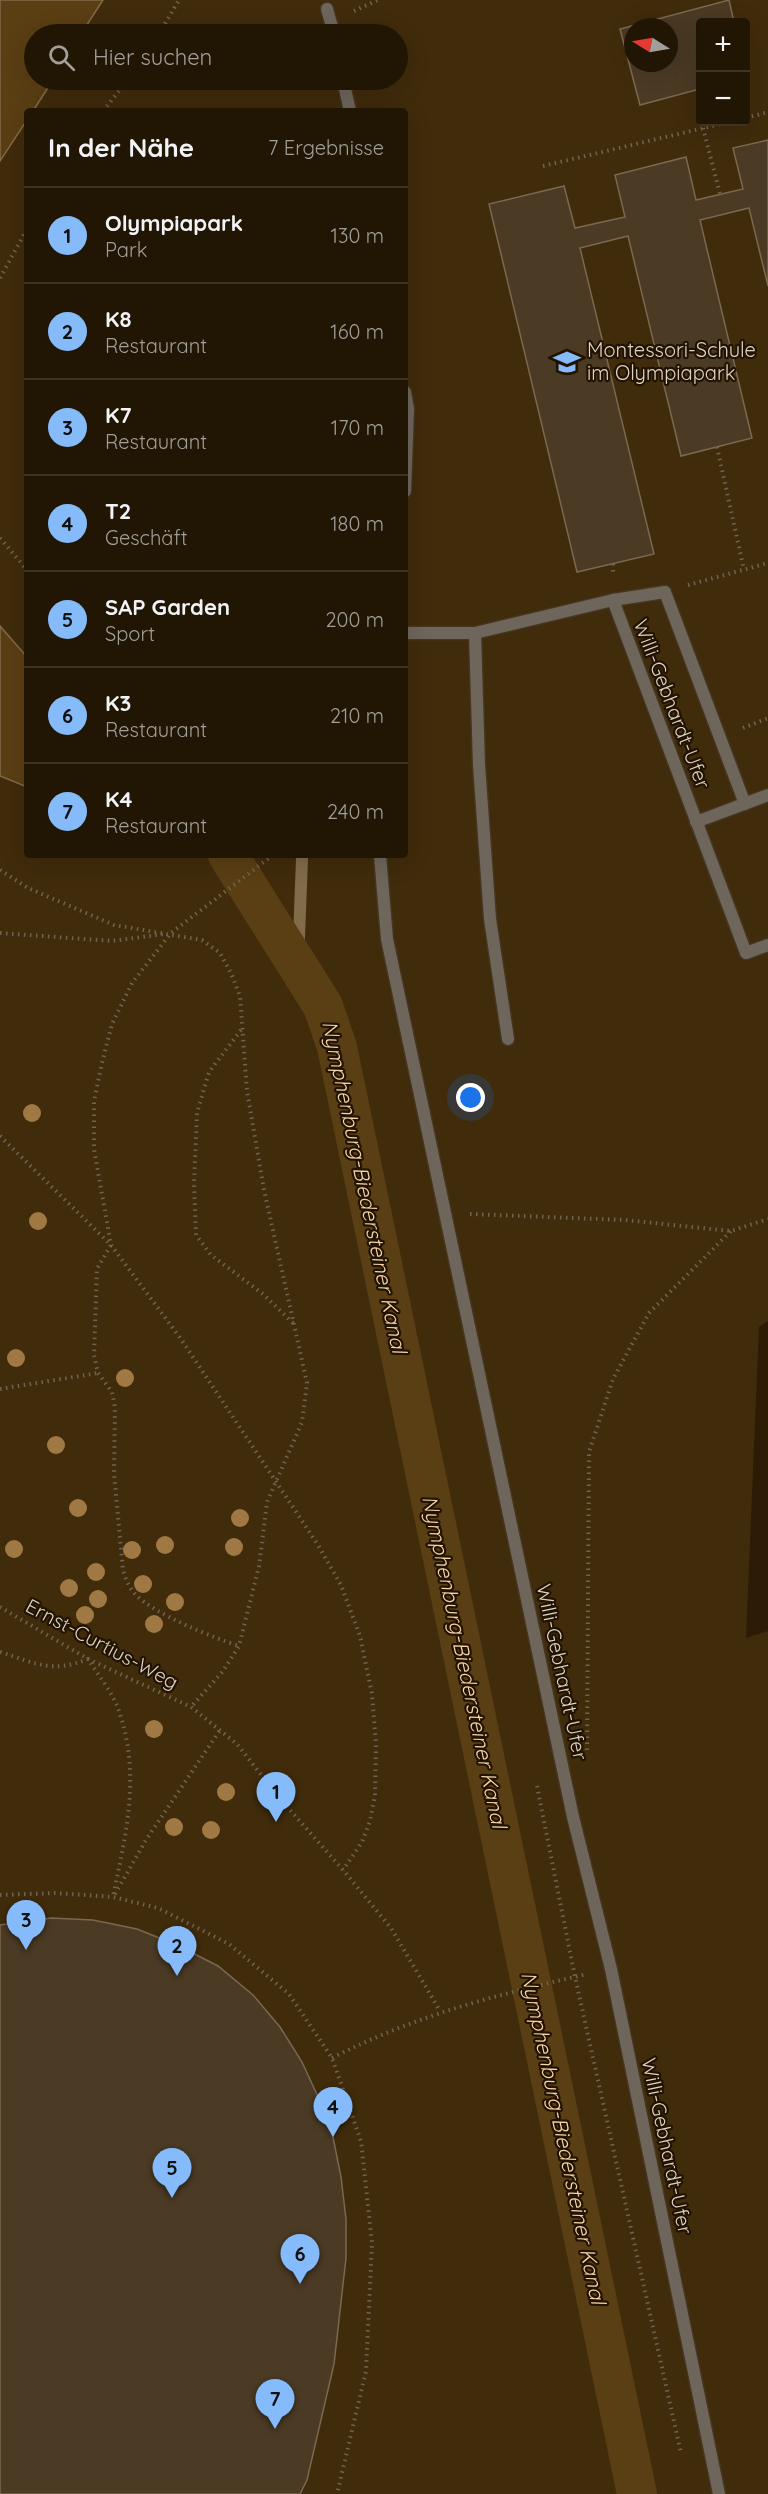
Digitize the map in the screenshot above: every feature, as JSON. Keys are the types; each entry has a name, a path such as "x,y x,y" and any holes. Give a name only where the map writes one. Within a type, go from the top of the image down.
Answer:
{"street":[{"path":"327,9 331,24"},
{"path":"346,90 349,108"},
{"name":"Willi-Gebhardt-Ufer","path":"408,633 475,633 613,600 664,592 745,804"},
{"name":"Willi-Gebhardt-Ufer","path":"613,600 746,953 768,945"},
{"path":"475,633 479,765 490,919 508,1039"},
{"name":"Willi-Gebhardt-Ufer","path":"696,822 768,795"},
{"name":"Willi-Gebhardt-Ufer","path":"380,858 387,939 573,1817 611,1969 719,2494"}],"path":[{"path":"165,24 179,0"},
{"path":"105,108 120,90"},
{"path":"750,117 768,112"},
{"path":"543,166 712,126"},
{"path":"703,128 720,194"},
{"path":"0,278 24,234"},
{"path":"717,447 744,570"},
{"path":"0,538 24,566"},
{"path":"664,592 768,563"},
{"path":"239,1646 206,1636 138,1597 128,1585 123,1570 114,1473 115,1407 112,1392 98,1373 94,1355 97,1269 111,1245 94,1149 94,1101 112,1024 132,983 171,933 269,858"},
{"path":"0,870 28,888 114,925 202,940 220,953 240,996 247,1091 264,1190 296,1325 307,1383 302,1422 267,1502 260,1566 239,1646 223,1671 191,1707"},
{"path":"0,933 112,941 171,933"},
{"path":"242,1029 209,1072 197,1113 194,1183 196,1235 211,1255 263,1294 296,1325"},
{"path":"0,1136 111,1245 181,1339 341,1585 360,1636 372,1694 376,1745 375,1795 370,1821 362,1842 343,1870"},
{"path":"445,1213 625,1220 731,1231 768,1219"},
{"path":"587,1751 589,1740 589,1452 613,1379 649,1313 731,1231"},
{"path":"0,1389 98,1373"},
{"name":"Ernst-Curtius-Weg","path":"0,1607 88,1659 191,1707 237,1744 281,1800 343,1870 390,1928 440,2011"},
{"path":"0,1652 47,1667 67,1667 88,1659 118,1709 129,1755 131,1810 113,1897"},
{"path":"113,1897 146,1840 220,1730"},
{"path":"545,1824 573,1817"},
{"path":"0,1895 55,1893 113,1897 158,1908 229,1944 289,1994 332,2058 361,2141 372,2243 366,2371 337,2494"},
{"path":"332,2058 381,2033 440,2011 490,1996 569,1978"}],"shaded area":[{"path":"0,0 768,0 768,1321 759,1327 746,1638 768,1631 768,2494 0,2494"},
{"path":"0,0 103,0 87,24 24,24 24,90 47,90 35,108 24,108 24,125 0,161"},
{"path":"0,626 24,654 24,786 0,776"}],"building":[{"path":"729,0 733,18 696,18 696,90 640,105 631,72 678,72 678,18 661,18"},
{"path":"624,28 624,44 620,29"},
{"name":"Montessori-Schule im Olympiapark","path":"768,140 768,286 749,208 700,220 752,438 681,456 628,236 580,248 654,554 577,572 489,204 564,186 575,228 625,217 615,175 686,157 696,200 743,189 733,148"},
{"path":"51,1918 93,1920 137,1929 177,1945 218,1966 253,1995 280,2027 302,2062 319,2099 333,2137 341,2177 346,2219 346,2258 334,2364 307,2480 300,2494 0,2494 0,1925"}],"waterway":[{"name":"Nymphenburg-Biedersteiner Kanal","path":"230,858 323,1006 337,1047 637,2494"},
{"path":"298,963 302,859"}],"place":[{"name":"Montessori-Schule im Olympiapark","path":"567,362"},
{"name":"Olympiapark","path":"276,1822"},
{"name":"K7","path":"26,1950"},
{"name":"K8","path":"177,1976"},
{"name":"T2","path":"333,2137"},
{"name":"SAP Garden","path":"172,2198"},
{"name":"K3","path":"300,2284"},
{"name":"K4","path":"275,2429"}]}
